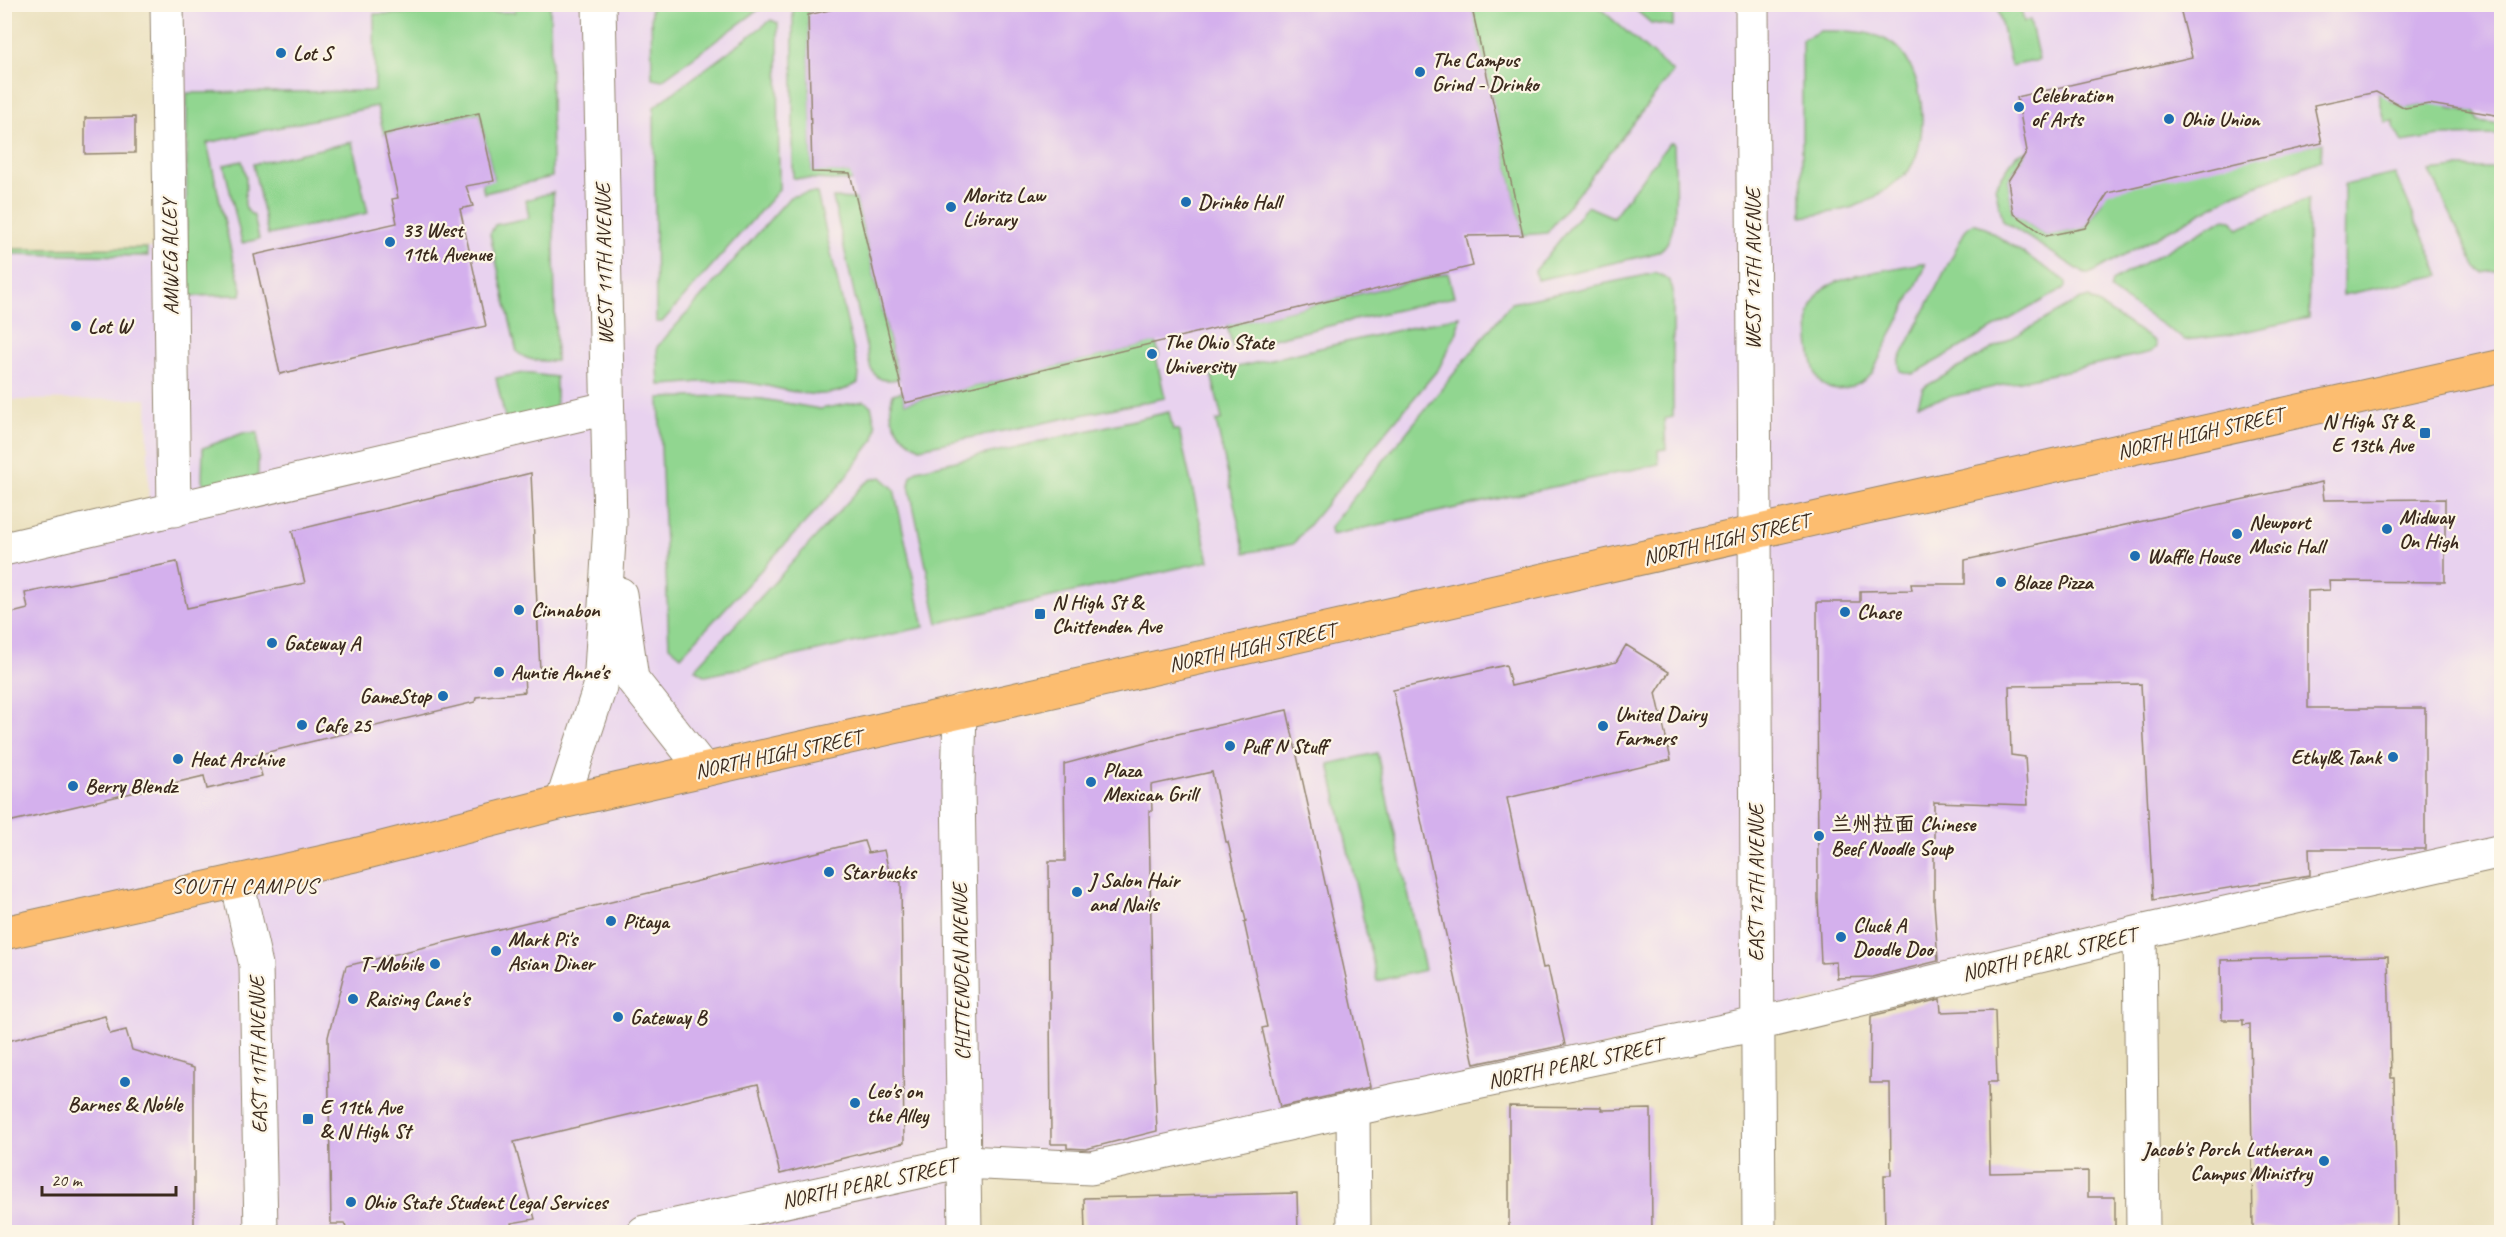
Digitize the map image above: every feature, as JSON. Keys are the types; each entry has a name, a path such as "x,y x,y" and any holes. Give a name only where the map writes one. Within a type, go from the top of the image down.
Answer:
{"main road":[{"name":"NORTH HIGH STREET","path":"4,933 355,855 562,802 960,711 2502,366"}],"street":[{"name":"AMWEG ALLEY","path":"167,4 174,510"},
{"name":"WEST 11TH AVENUE","path":"562,802 600,687 610,524 599,4"},
{"name":"WEST 12TH AVENUE","path":"1752,4 1754,533"},
{"path":"4,549 607,408"},
{"name":"WEST 11TH AVENUE","path":"610,524 632,679 704,770"},
{"name":"EAST 12TH AVENUE","path":"1754,533 1759,1233"},
{"name":"CHITTENDEN AVENUE","path":"960,711 958,786 965,1233"},
{"name":"NORTH PEARL STREET","path":"644,1233 964,1162 1091,1168 1757,1024 2140,932 2502,851"},
{"name":"EAST 11TH AVENUE","path":"237,881 256,965 261,1233"},
{"path":"2140,932 2143,1233"},
{"path":"1353,1110 1354,1233"}],"shaded area":[{"path":"152,5 2501,5 2501,849 966,1186 967,1232 5,1232 4,551 149,517 147,399 5,400 4,249 155,248"}],"green space":[{"path":"765,4 662,80 652,78 651,5"},
{"path":"515,5 550,5 552,177 484,193 482,183 494,180 479,113 384,134 377,106 207,143 233,260 242,289 241,295 186,296 187,93 375,91 374,14 515,12"},
{"path":"1471,5 1596,5 1673,72 1547,233 1523,235"},
{"path":"1630,5 1673,5 1673,26 1651,23"},
{"path":"1997,5 2020,5 2024,22 2030,20 2039,60 2011,66"},
{"path":"808,6 812,171 851,173 852,181 793,178 793,9"},
{"path":"771,20 778,23 779,190 662,322 656,322 654,107"},
{"path":"1820,31 1866,33 1891,43 1911,68 1921,103 1922,122 1916,157 1909,170 1901,178 1860,205 1802,217 1802,40"},
{"path":"2389,90 2391,101 2405,108 2446,101 2448,108 2475,112 2478,121 2501,124 2501,135 2440,136 2402,142 2394,128 2394,121 2385,122 2378,92"},
{"path":"352,142 368,213 268,235 253,164"},
{"path":"1669,143 1674,143 1675,213 1673,227 1662,249 1648,255 1537,280 1535,271 1587,206 1613,217"},
{"path":"2322,143 2321,160 2237,193 2089,274 2085,274 2003,221 1995,187 2016,155 2028,150 2008,181 2013,213 2046,236 2085,228 2103,201 2101,186"},
{"path":"242,161 246,178 246,209 254,216 259,239 242,243 224,165"},
{"path":"2457,168 2501,168 2501,269 2483,273 2476,268 2430,171"},
{"path":"2395,174 2440,275 2343,295 2344,185"},
{"path":"553,192 556,361 540,361 526,358 517,352 490,234 495,225 529,218 526,200"},
{"path":"817,193 859,374 858,383 829,394 801,393 732,381 659,385 657,347 790,197"},
{"path":"833,198 856,199 899,379 883,380 871,369"},
{"path":"2308,199 2309,318 2229,335 2185,340 2110,290 2112,281 2223,219 2232,220 2238,229"},
{"path":"1973,223 1982,226 2063,279 2066,287 1917,372 1912,374 1900,371 1899,361 1966,229"},
{"path":"147,248 148,256 4,254 5,249"},
{"path":"1925,264 1924,270 1871,375 1854,386 1840,390 1821,383 1812,361 1809,331 1810,312 1819,294 1844,279"},
{"path":"1448,273 1454,297 1233,348 1227,325"},
{"path":"1656,273 1668,279 1673,291 1673,417 1664,419 1666,449 1658,450 1659,464 1331,535 1330,527 1511,303"},
{"path":"2089,298 2154,341 2156,347 2151,352 1918,404 1923,388 2081,299"},
{"path":"1460,316 1457,332 1439,368 1293,544 1245,553 1216,421 1222,419 1211,373"},
{"path":"1156,342 1159,356 1156,357 1165,398 920,448 900,433 892,419 893,394 902,392 905,403"},
{"path":"523,373 556,377 556,411 506,422 496,378"},
{"path":"722,396 762,399 820,409 864,401 871,406 876,426 874,439 840,485 681,656 669,646 659,398"},
{"path":"1169,412 1173,430 1179,430 1209,561 938,623 909,485 911,476 917,470"},
{"path":"243,433 258,433 258,476 206,486 202,481 203,448"},
{"path":"881,477 894,489 924,627 706,676 695,669 863,485 872,479"},
{"path":"1377,753 1425,970 1377,981 1329,764"}],"building":[{"name":"Drinko Hall","path":"855,4 1471,4 1523,235 1466,236 1473,266 905,403 850,173 812,172 808,15"},
{"name":"Ohio Union","path":"2179,4 2502,4 2502,116 2429,104 2405,108 2376,92 2314,105 2322,143 2108,193 2085,228 2046,236 2013,213 2008,181 2027,151 2017,97 2192,57"},
{"name":"33 West 11th Avenue","path":"479,113 494,181 466,186 473,206 460,209 486,326 280,374 254,255 397,223 392,199 398,198 384,134"},
{"path":"135,117 135,153 85,154 85,118"},
{"name":"Gateway A","path":"531,473 540,671 524,674 525,692 476,697 475,702 256,755 262,776 207,789 204,776 4,823 4,615 28,609 25,593 177,562 187,608 305,583 292,531"},
{"path":"2322,482 2324,500 2445,499 2445,582 2329,581 2330,590 2308,591 2308,708 2425,708 2425,849 2309,849 2310,875 2153,900 2141,684 2009,686 2011,755 2025,757 2028,805 1934,802 1934,902 1938,961 1872,977 1837,978 1836,962 1821,963 1818,898 1817,602 1860,602 1860,591 1912,590 1911,584 1965,584 1965,560"},
{"path":"1626,645 1669,672 1656,693 1671,760 1507,798 1543,968 1548,967 1565,1045 1474,1064 1393,690 1506,665 1511,686 1616,662"},
{"path":"1287,710 1370,1087 1280,1107 1262,1028 1267,1027 1244,922 1246,921 1228,842 1226,842 1212,772 1151,785 1152,811 1149,811 1157,1131 1086,1149 1067,1148 1067,1144 1051,1144 1049,861 1065,861 1064,764 1173,735"},
{"name":"Gateway B","path":"864,841 868,853 884,850 891,880 901,882 904,1143 780,1174 758,1084 514,1142 535,1219 511,1223 514,1233 347,1233 345,1224 331,1224 328,1037 346,966"},
{"path":"2388,956 2391,1078 2394,1078 2397,1226 2253,1228 2250,1024 2243,1025 2243,1020 2222,1020 2221,960"},
{"path":"1940,999 1941,1012 1995,1010 1997,1082 1988,1082 1990,1173 2088,1171 2088,1197 2115,1197 2115,1233 1885,1233 1884,1175 1891,1175 1890,1083 1870,1083 1871,1016"},
{"path":"105,1016 110,1034 126,1030 132,1050 194,1068 194,1233 4,1233 4,1042"},
{"path":"1509,1106 1601,1107 1602,1110 1651,1109 1652,1233 1509,1233"},
{"path":"1297,1193 1298,1233 1085,1233 1084,1198"}],"place":[{"name":"Lot S","path":"281,53"},
{"name":"The Campus Grind - Drinko","path":"1420,72"},
{"name":"Celebration of Arts","path":"2019,107"},
{"name":"Ohio Union","path":"2169,119"},
{"name":"Drinko Hall","path":"1186,202"},
{"name":"Moritz Law Library","path":"951,207"},
{"name":"33 West 11th Avenue","path":"390,242"},
{"name":"Lot W","path":"76,326"},
{"name":"The Ohio State University","path":"1152,354"},
{"name":"N High St & E 13th Ave","path":"2425,433"},
{"name":"Midway On High","path":"2387,529"},
{"name":"Newport Music Hall","path":"2237,534"},
{"name":"Waffle House","path":"2135,556"},
{"name":"Blaze Pizza","path":"2001,582"},
{"name":"Cinnabon","path":"519,610"},
{"name":"Chase","path":"1845,612"},
{"name":"N High St & Chittenden Ave","path":"1040,614"},
{"name":"Gateway A","path":"272,643"},
{"name":"Auntie Anne's","path":"499,672"},
{"name":"GameStop","path":"443,696"},
{"name":"Cafe 25","path":"302,725"},
{"name":"United Dairy Farmers","path":"1603,726"},
{"name":"Puff N Stuff","path":"1230,746"},
{"name":"Ethyl& Tank","path":"2393,757"},
{"name":"Heat Archive","path":"178,759"},
{"name":"Plaza Mexican Grill","path":"1091,782"},
{"name":"Berry Blendz","path":"73,786"},
{"name":"兰州拉面 Chinese Beef Noodle Soup","path":"1819,836"},
{"name":"Starbucks","path":"829,872"},
{"name":"J Salon Hair and Nails","path":"1077,892"},
{"name":"Pitaya","path":"611,921"},
{"name":"Cluck A Doodle Doo","path":"1841,937"},
{"name":"Mark Pi's Asian Diner","path":"496,951"},
{"name":"T-Mobile","path":"435,964"},
{"name":"Raising Cane's","path":"353,999"},
{"name":"Gateway B","path":"618,1017"},
{"name":"Barnes & Noble","path":"125,1082"},
{"name":"Leo's on the Alley","path":"855,1103"},
{"name":"E 11th Ave & N High St","path":"308,1119"},
{"name":"Jacob's Porch Lutheran Campus Ministry","path":"2324,1161"},
{"name":"Ohio State Student Legal Services","path":"351,1202"}],"district":[{"name":"SOUTH CAMPUS","path":"245,886"}]}
